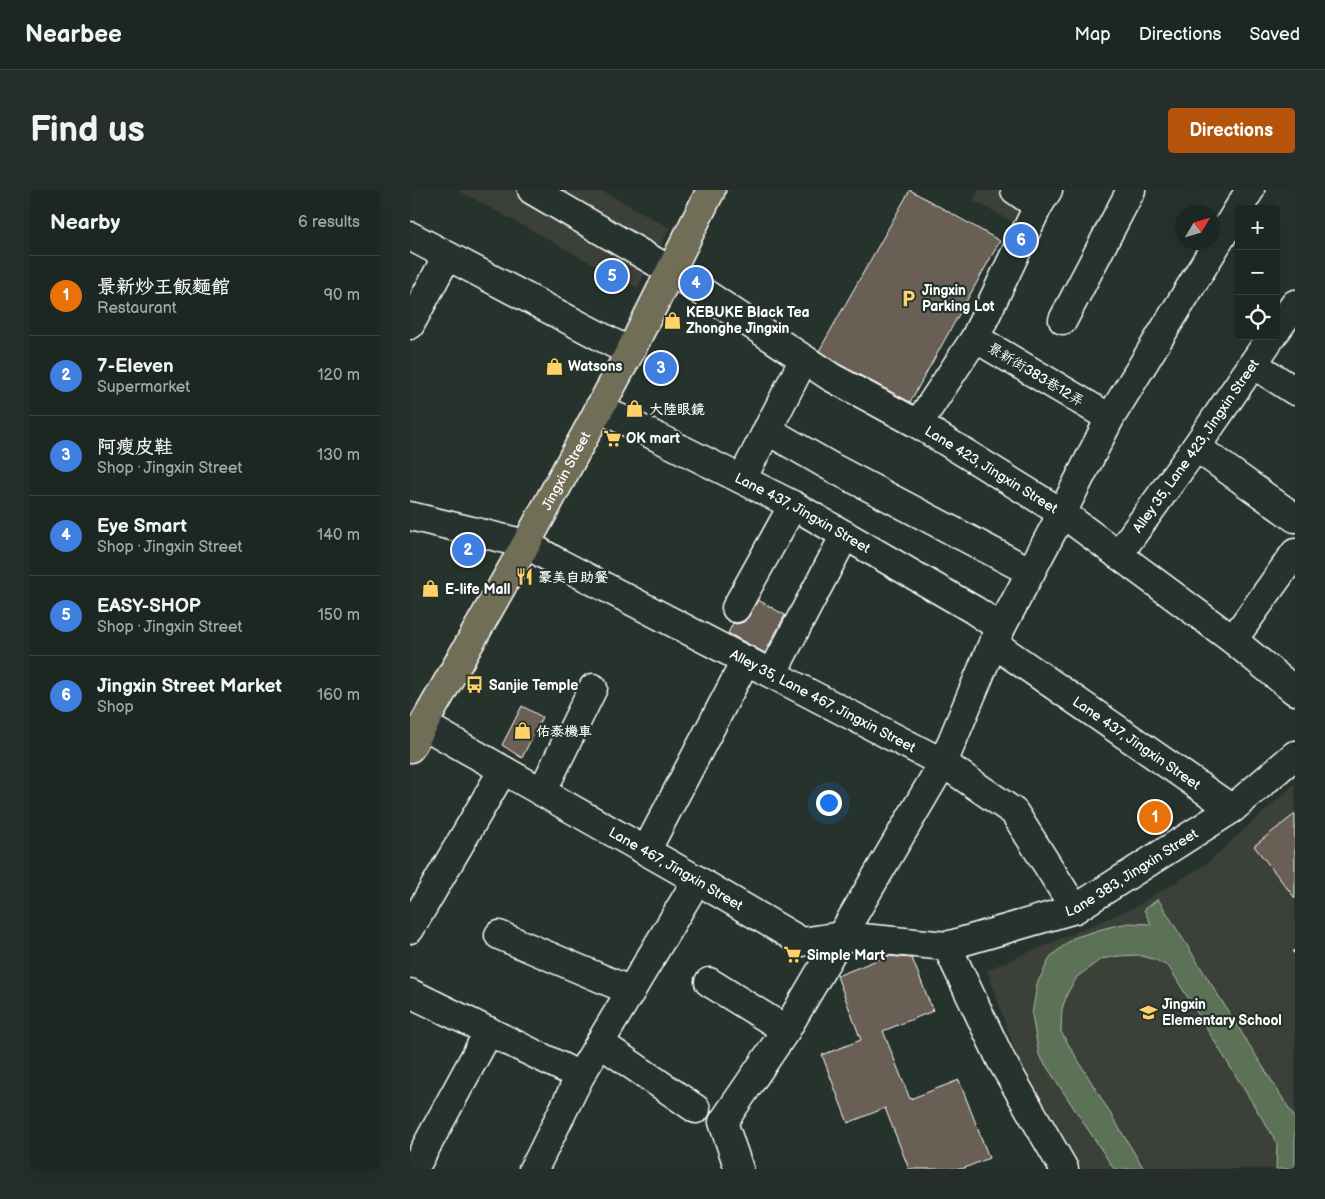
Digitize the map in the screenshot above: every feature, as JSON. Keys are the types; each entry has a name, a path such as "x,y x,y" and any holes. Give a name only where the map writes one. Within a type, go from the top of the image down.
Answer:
{"main road":[{"name":"Jingxin Street","path":"410,748 526,544 630,352 711,190"}],"street":[{"name":"Lane 423, Jingxin Street","path":"532,190 671,271 832,377 918,424 1062,513 1233,640 1295,692"},
{"path":"1015,190 1043,198"},
{"path":"1063,320 1131,190"},
{"path":"739,1169 723,1122 786,1030 943,763 997,636 1110,418 1250,190"},
{"name":"景新街383巷12弄","path":"1043,198 974,338 1110,418"},
{"path":"410,236 630,352"},
{"path":"410,325 448,256"},
{"path":"1280,325 1295,304"},
{"path":"918,424 974,338"},
{"name":"Alley 35, Lane 423, Jingxin Street","path":"1118,555 1196,447 1269,340"},
{"path":"742,479 804,359"},
{"path":"1253,364 1295,391"},
{"name":"Lane 437, Jingxin Street","path":"599,408 793,505 974,610 997,636 1232,808"},
{"path":"767,430 833,468 1031,572"},
{"path":"1196,447 1295,518"},
{"path":"736,608 793,505"},
{"name":"Alley 35, Lane 467, Jingxin Street","path":"410,516 526,544 943,763 1014,812 1075,909"},
{"path":"772,674 844,535"},
{"path":"1233,640 1295,553"},
{"path":"646,851 746,660"},
{"path":"542,792 593,688"},
{"name":"Lane 467, Jingxin Street","path":"424,725 802,942 841,936 947,946"},
{"name":"Lane 383, Jingxin Street","path":"947,946 1075,909 1232,808 1295,755"},
{"path":"410,929 503,770"},
{"path":"539,1166 580,1076 697,880"},
{"path":"499,936 631,991"},
{"path":"947,946 1001,1060 1064,1169"},
{"path":"709,982 786,1030"},
{"path":"410,993 580,1076"},
{"path":"414,1169 489,1031"},
{"path":"600,1043 696,1108"}],"shaded area":[{"path":"458,190 601,190 670,228 637,288"},
{"path":"979,190 1065,190 1021,272 995,257 1014,223 973,200"},
{"name":"Jingxin Elementary School","path":"1295,784 1295,1169 1082,1169 1016,1054 987,970 1135,907 1206,864"}],"green space":[{"path":"1158,899 1295,1118 1295,1169 1276,1169 1277,1143 1169,967 1156,960 1138,955 1101,959 1077,977 1067,994 1062,1009 1061,1032 1144,1169 1114,1169 1039,1055 1032,1015 1037,984 1051,956 1073,938 1128,923 1151,924 1144,910"}],"building":[{"name":"Jingxin Parking Lot","path":"910,190 1000,241 910,402 839,364 819,351"},
{"path":"758,600 785,615 765,653 728,633 733,623 744,622"},
{"name":"佑泰機車","path":"522,706 542,717 522,758 502,745"},
{"path":"1295,814 1295,898 1254,846"},
{"path":"887,956 912,958 933,1011 883,1031 910,1099 959,1080 989,1158 962,1169 909,1169 885,1108 848,1123 822,1055 861,1040 837,976"}],"place":[{"name":"Jingxin Street Market","path":"1021,240"},
{"name":"EASY-SHOP","path":"612,276"},
{"name":"Eye Smart","path":"696,283"},
{"name":"Jingxin Parking Lot","path":"908,298"},
{"name":"KEBUKE Black Tea Zhonghe Jingxin","path":"672,320"},
{"name":"Watsons","path":"554,366"},
{"name":"阿瘦皮鞋","path":"661,368"},
{"name":"大陸眼鏡","path":"635,409"},
{"name":"OK mart","path":"612,438"},
{"name":"7-Eleven","path":"468,550"},
{"name":"豪美自助餐","path":"524,577"},
{"name":"E-life Mall","path":"431,589"},
{"name":"Sanjie Temple","path":"475,685"},
{"name":"佑泰機車","path":"522,731"},
{"name":"景新炒王飯麵館","path":"1155,817"},
{"name":"Simple Mart","path":"793,955"},
{"name":"Jingxin Elementary School","path":"1148,1012"}]}
